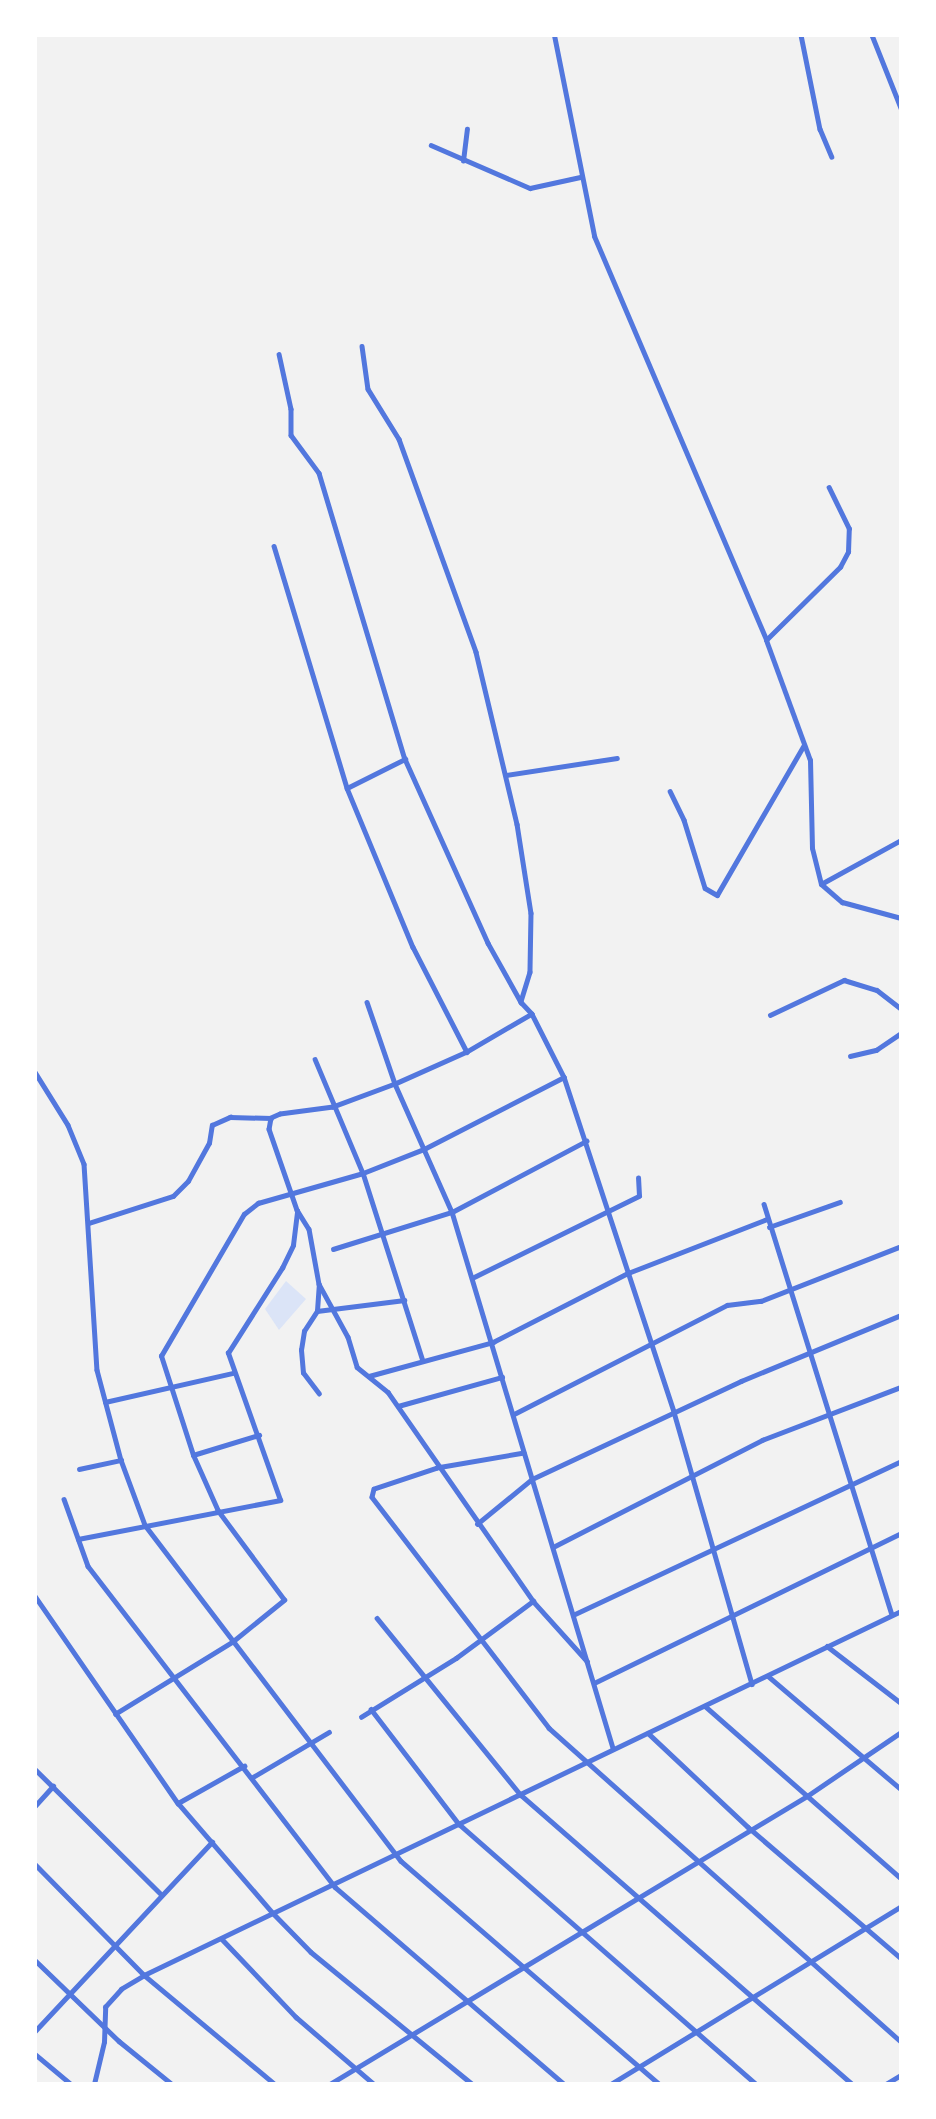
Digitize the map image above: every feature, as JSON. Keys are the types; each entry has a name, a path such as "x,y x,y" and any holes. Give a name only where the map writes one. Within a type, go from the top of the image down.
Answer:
{"street":[{"path":"554,35 580,177 594,236 766,640 804,745 813,789 812,848 821,884 842,902 901,918"},
{"path":"801,35 820,128 832,156"},
{"path":"872,35 901,108"},
{"path":"463,161 467,129"},
{"path":"431,145 463,161 536,189 580,177"},
{"path":"362,346 368,389 399,439 476,652 506,775 531,913 530,972 521,1002"},
{"path":"279,354 291,409 290,435 319,473 405,759 449,862 521,1002 532,1014 564,1077 674,1412 710,1549 752,1684"},
{"path":"766,640 840,568 848,552 849,529 829,488"},
{"path":"274,546 347,788 413,947 467,1052"},
{"path":"670,791 684,820 705,888 717,895 804,745"},
{"path":"506,775 617,758"},
{"path":"347,788 405,759"},
{"path":"821,884 901,840"},
{"path":"769,1014 844,980 877,990 901,1009"},
{"path":"367,1002 395,1084 452,1212 532,1479 555,1546 613,1749"},
{"path":"89,1223 173,1196 188,1181 209,1143 212,1125 230,1117 271,1118 333,1107 395,1084 467,1052 532,1014"},
{"path":"850,1056 876,1050 901,1033"},
{"path":"314,1059 363,1173 423,1361"},
{"path":"35,1072 78,1144 89,1223 97,1370 121,1460 145,1525 310,1744 397,1853 523,1968 659,2084"},
{"path":"115,1714 232,1642 284,1600 218,1511 193,1455 170,1389 162,1349 244,1214 258,1203 363,1173 424,1149 564,1077"},
{"path":"271,1118 269,1129 291,1194 309,1229 319,1284 317,1311 304,1331 301,1350 303,1373 319,1394"},
{"path":"333,1250 452,1212 586,1141"},
{"path":"472,1278 642,1194 638,1178"},
{"path":"769,1227 840,1202"},
{"path":"764,1204 788,1291 852,1483 891,1615"},
{"path":"78,1539 280,1500 260,1435 233,1373 230,1344 282,1268 293,1245 297,1210"},
{"path":"368,1376 493,1342 628,1273 767,1219"},
{"path":"514,1414 727,1305 761,1301 901,1246"},
{"path":"319,1284 357,1367 381,1383 437,1468 533,1601 587,1661"},
{"path":"317,1311 334,1312 404,1300"},
{"path":"477,1524 532,1479 674,1412 901,1315"},
{"path":"105,1402 233,1373"},
{"path":"398,1406 502,1377"},
{"path":"555,1546 762,1440 901,1387"},
{"path":"193,1455 260,1435"},
{"path":"524,1452 437,1468 373,1489 372,1497 549,1728 696,1862 901,2042"},
{"path":"79,1469 121,1460"},
{"path":"575,1614 901,1461"},
{"path":"64,1499 88,1566 171,1680 253,1777 335,1887 564,2084"},
{"path":"594,1683 869,1546 901,1533"},
{"path":"35,1596 178,1803 273,1913 311,1952 472,2084"},
{"path":"361,1717 423,1676 456,1658 478,1638 533,1601"},
{"path":"94,2084 111,1998 144,1975 273,1913 335,1887 397,1853 901,1611"},
{"path":"377,1618 521,1795 852,2084"},
{"path":"827,1646 901,1703"},
{"path":"768,1676 901,1789"},
{"path":"705,1706 901,1878"},
{"path":"371,1710 459,1824 756,2084"},
{"path":"253,1777 329,1732"},
{"path":"330,2084 583,1934 748,1827 807,1796 901,1732"},
{"path":"648,1733 748,1827 901,1958"},
{"path":"178,1803 244,1766"},
{"path":"35,1769 160,1893"},
{"path":"35,1806 53,1786"},
{"path":"35,2031 70,1996 160,1893 212,1842"},
{"path":"35,1864 116,1943 144,1975 275,2084"},
{"path":"611,2084 901,1906"},
{"path":"222,1938 296,2017 373,2084"},
{"path":"35,1960 70,1996 172,2084"},
{"path":"35,2054 71,2084"},
{"path":"886,2084 901,2075"}],"shaded area":[{"path":"286,1281 306,1299 279,1330 265,1309"}]}
